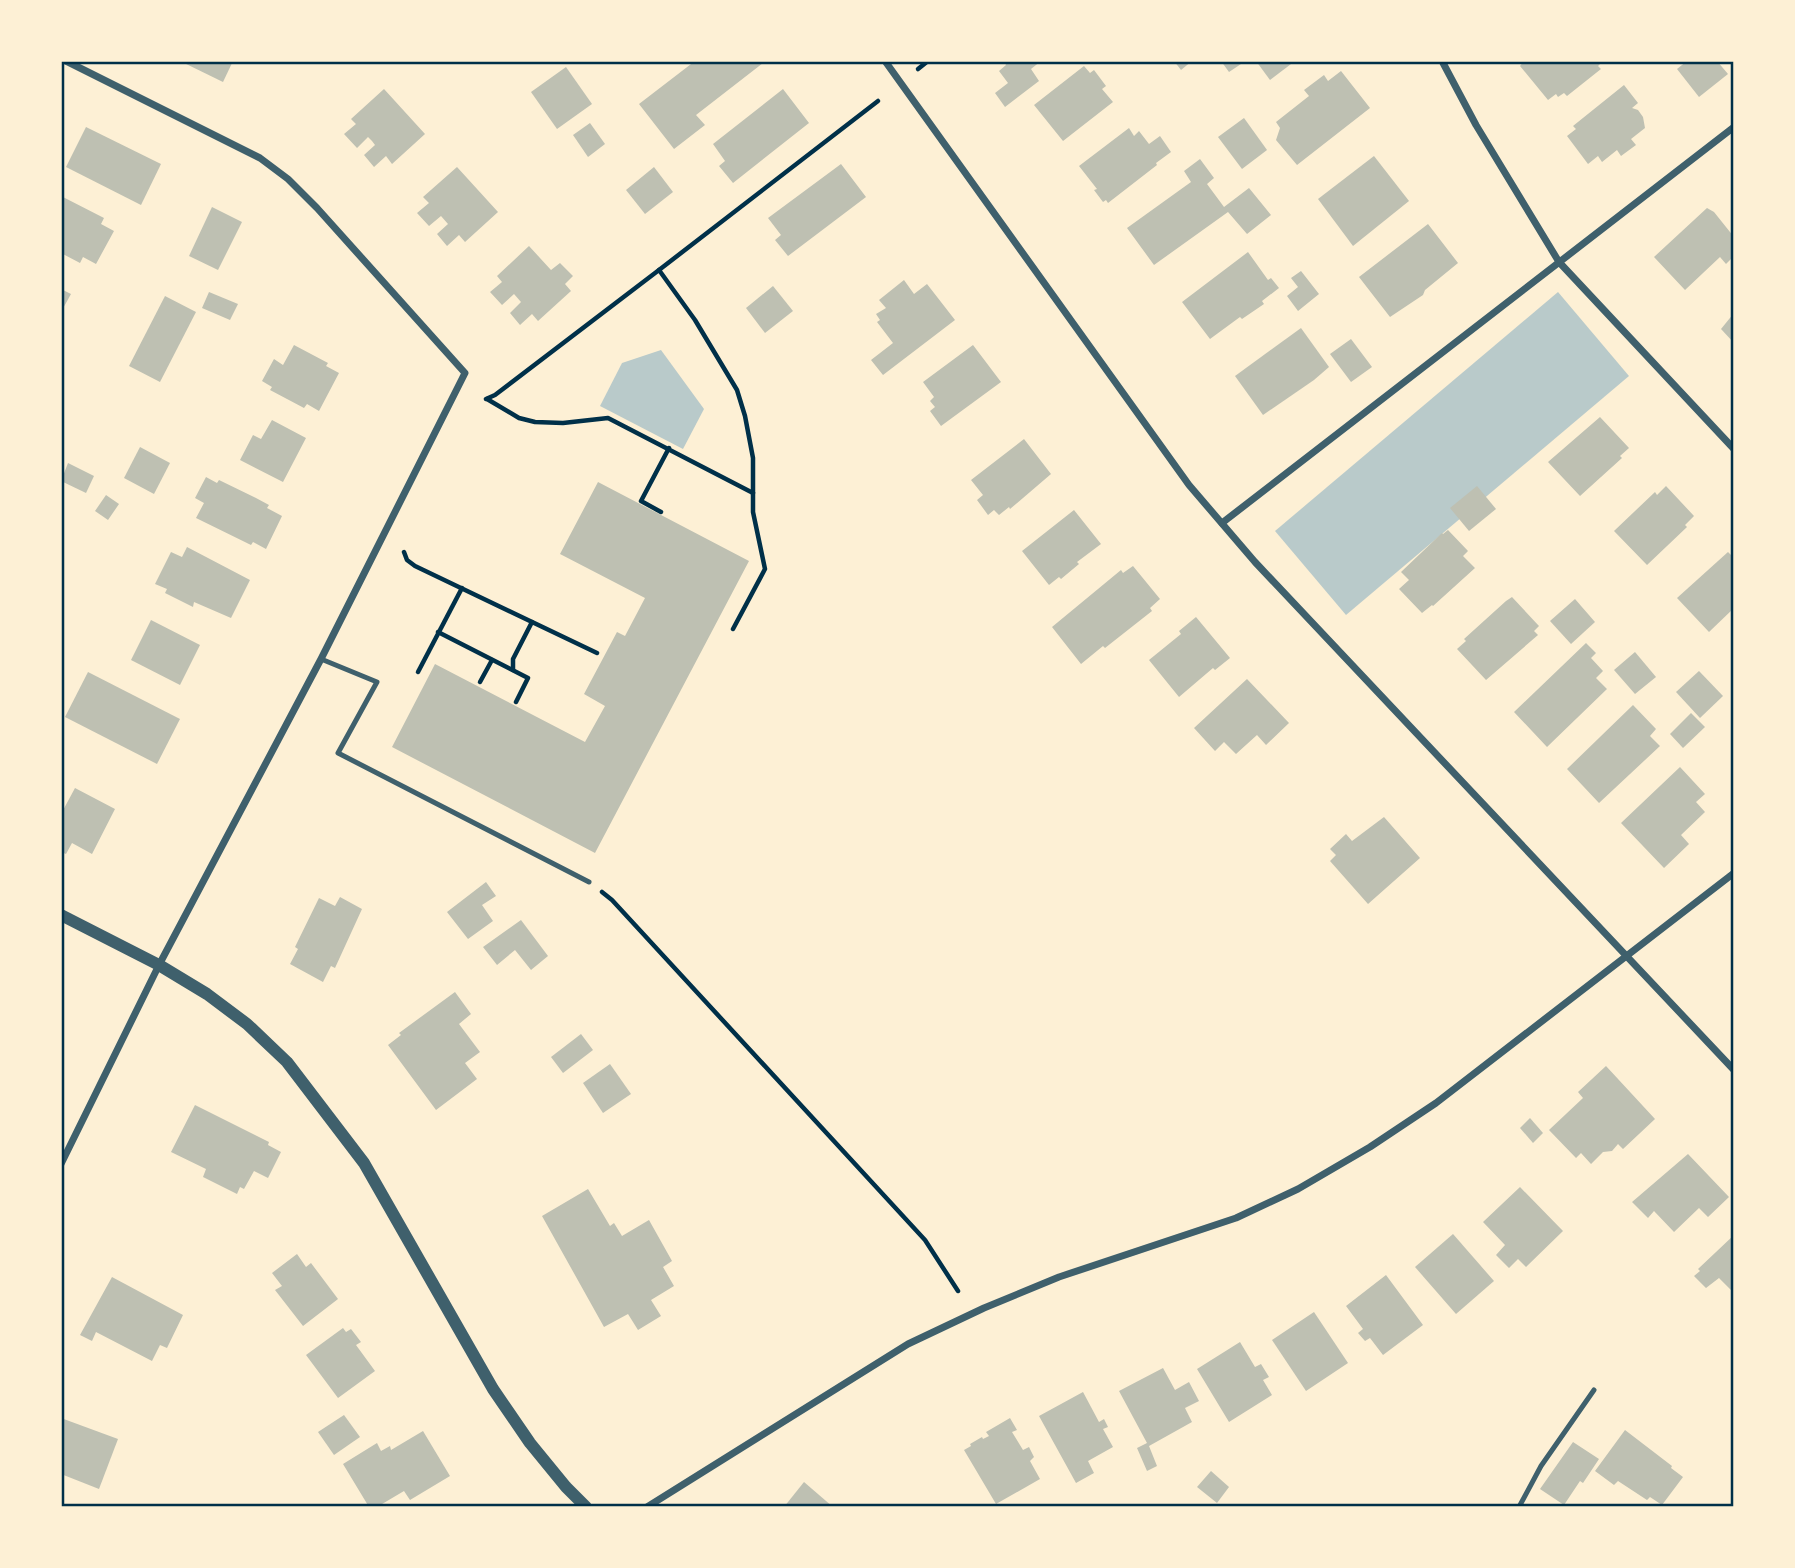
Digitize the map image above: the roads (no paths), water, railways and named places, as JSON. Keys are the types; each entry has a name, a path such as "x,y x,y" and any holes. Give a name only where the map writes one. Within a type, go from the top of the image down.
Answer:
{"street":[{"path":"61,1164 159,965 321,659 465,373 288,179 260,158 66,61"},
{"path":"885,61 1189,485 1255,562 1734,1069"},
{"path":"1442,61 1476,125 1559,262 1734,449"},
{"path":"1222,523 1734,127"},
{"path":"647,1507 908,1344 1059,1277 1236,1218 1298,1189 1370,1147 1436,1103 1734,873"},
{"path":"61,915 159,965 207,995 247,1024 287,1062 364,1163 493,1389 522,1432 566,1487 586,1507"}],"lane":[{"path":"321,659 377,682 338,753 589,882"},
{"path":"1519,1507 1541,1465 1594,1390"}]}
